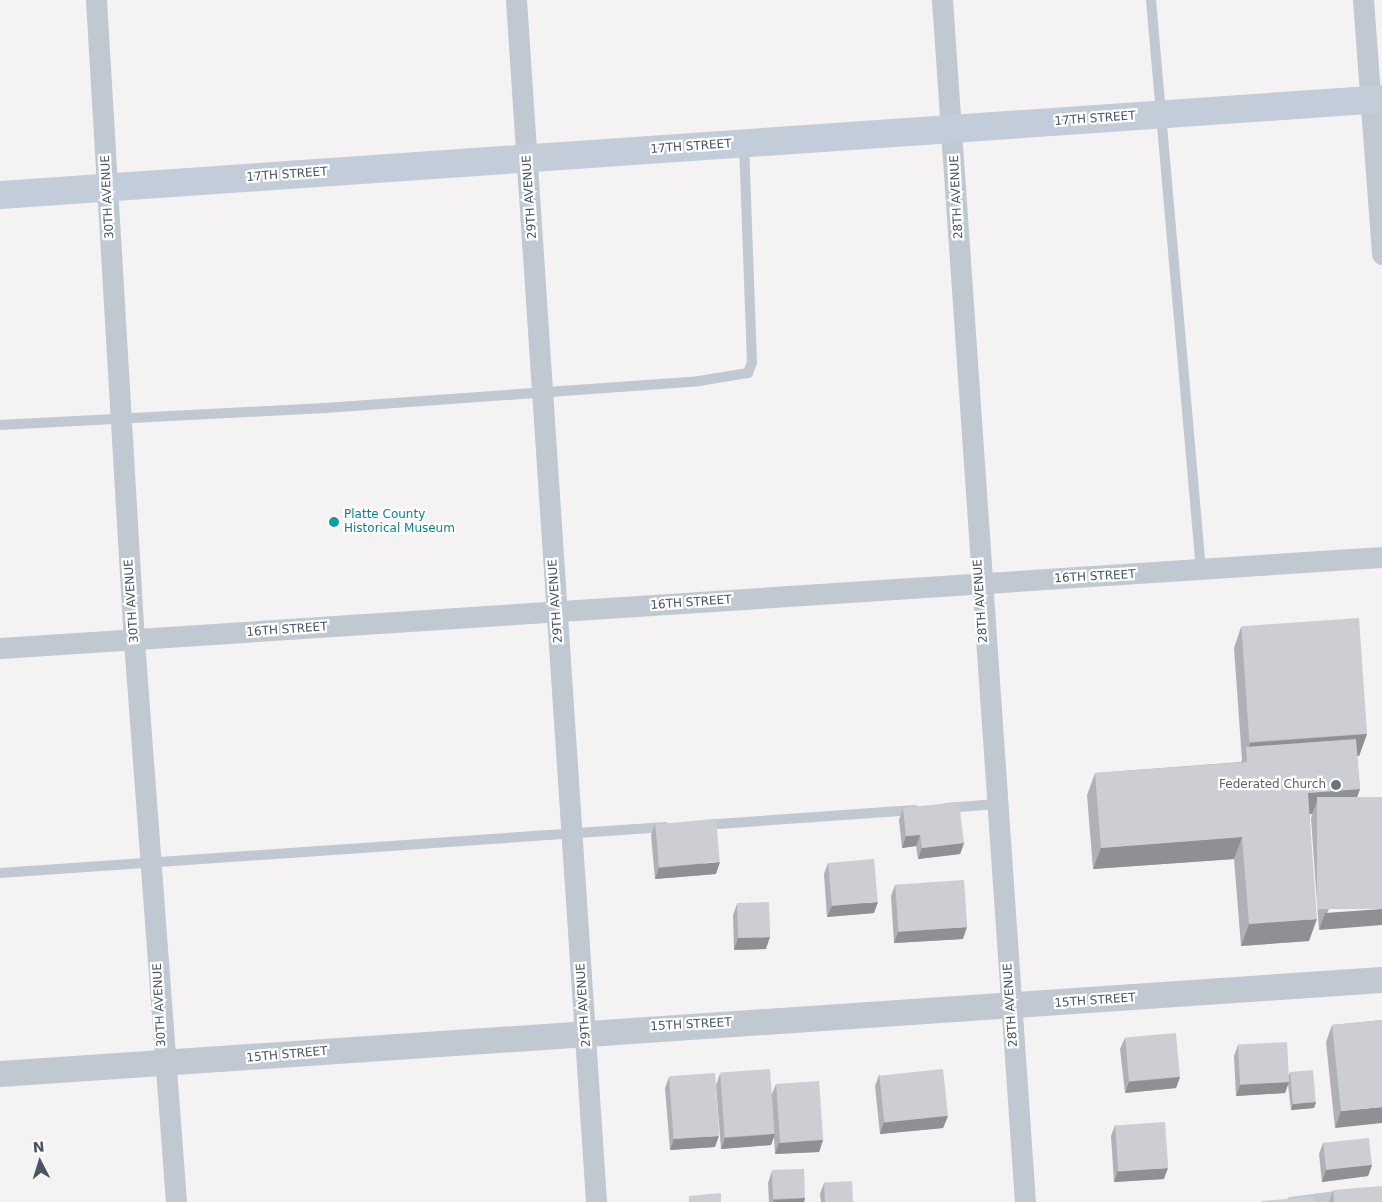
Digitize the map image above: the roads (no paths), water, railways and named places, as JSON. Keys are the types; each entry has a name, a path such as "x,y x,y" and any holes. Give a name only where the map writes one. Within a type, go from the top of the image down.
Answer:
{"main road":[{"name":"17TH STREET","path":"0,195 1376,99"}],"street":[{"name":"30TH AVENUE","path":"96,0 134,641 153,862 164,1065 176,1202"},
{"name":"29TH AVENUE","path":"516,0 596,1202"},
{"name":"28TH AVENUE","path":"942,0 954,129 980,584 1025,1202"},
{"path":"1363,0 1376,99 1382,254"},
{"name":"16TH STREET","path":"0,648 134,641 557,611 1201,571 1382,557"},
{"name":"15TH STREET","path":"0,1074 164,1065 585,1032 1011,1007 1382,980"}],"lane":[{"path":"1151,0 1158,114 1201,571"},
{"path":"0,425 699,381 748,373 752,362 743,143"},
{"path":"0,873 997,804"},
{"path":"1291,1202 1355,1194"}],"place":[{"name":"Platte County Historical Museum","path":"334,522"},
{"name":"Federated Church","path":"1336,785"}]}
